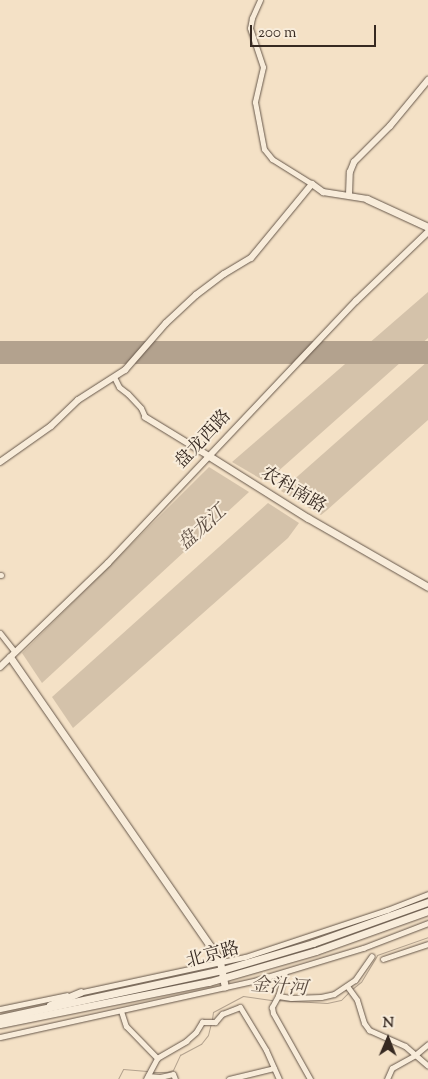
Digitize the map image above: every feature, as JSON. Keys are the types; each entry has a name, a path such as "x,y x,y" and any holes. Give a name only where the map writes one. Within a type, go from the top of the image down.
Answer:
{"main road":[{"path":"366,199 375,198 428,222"},
{"path":"366,199 428,226"},
{"name":"农科南路","path":"210,456 285,505 428,587"},
{"path":"12,655 34,693 222,970 225,987"},
{"name":"北京路","path":"0,1024 222,970 314,943 428,902"},
{"name":"北京路","path":"0,1018 316,951 428,911"},
{"path":"35,1011 80,992"}],"street":[{"path":"260,0 250,28 263,67 255,102 264,149 272,159 323,192 366,199"},
{"path":"349,195 350,172 354,162 390,126 428,80"},
{"path":"0,462 51,426 78,400 132,364 166,323 196,295 224,274 251,258 312,184"},
{"name":"盘龙西路","path":"0,666 108,563 366,290 428,232"},
{"path":"114,377 119,388 128,394 141,408 145,417"},
{"name":"农科南路","path":"145,417 210,456"},
{"path":"0,633 12,655"},
{"path":"0,1009 80,992 222,970 288,944 428,894"},
{"path":"0,1037 121,1011 285,972 363,948 428,923"},
{"path":"382,959 428,944"},
{"path":"278,996 290,998 321,997 334,994 347,986 360,974 372,956"},
{"path":"285,972 278,996 272,1007 272,1012 310,1079"},
{"path":"347,986 354,995 369,1030 405,1046 428,1066"},
{"path":"175,1079 173,1074 147,1078 157,1058 186,1041 196,1032 202,1022 214,1022 222,1014 240,1007 279,1079"},
{"path":"121,1011 126,1026 157,1058"},
{"path":"387,1079 392,1068 415,1055 428,1044"},
{"path":"229,1079 274,1068"}],"shaded area":[{"path":"428,292 428,338 266,482 232,462"},
{"path":"0,341 428,341 428,364 0,364"},
{"path":"428,361 428,420 326,511 321,515 281,491"},
{"path":"209,467 249,492 42,683 22,653"},
{"path":"268,503 299,523 288,538 73,728 52,697"}],"waterway":[{"name":"金汁河","path":"352,989 361,982 377,955 428,937"},
{"name":"金汁河","path":"277,1000 327,1003 341,1000 349,992"},
{"name":"金汁河","path":"212,1019 213,1012 243,996 273,1000"},
{"name":"金汁河","path":"151,1072 173,1070 180,1055 201,1044 208,1035 211,1023"},
{"name":"金汁河","path":"118,1079 123,1069 147,1071"}],"water label":[{"name":"盘龙江","path":"203,529"}]}
